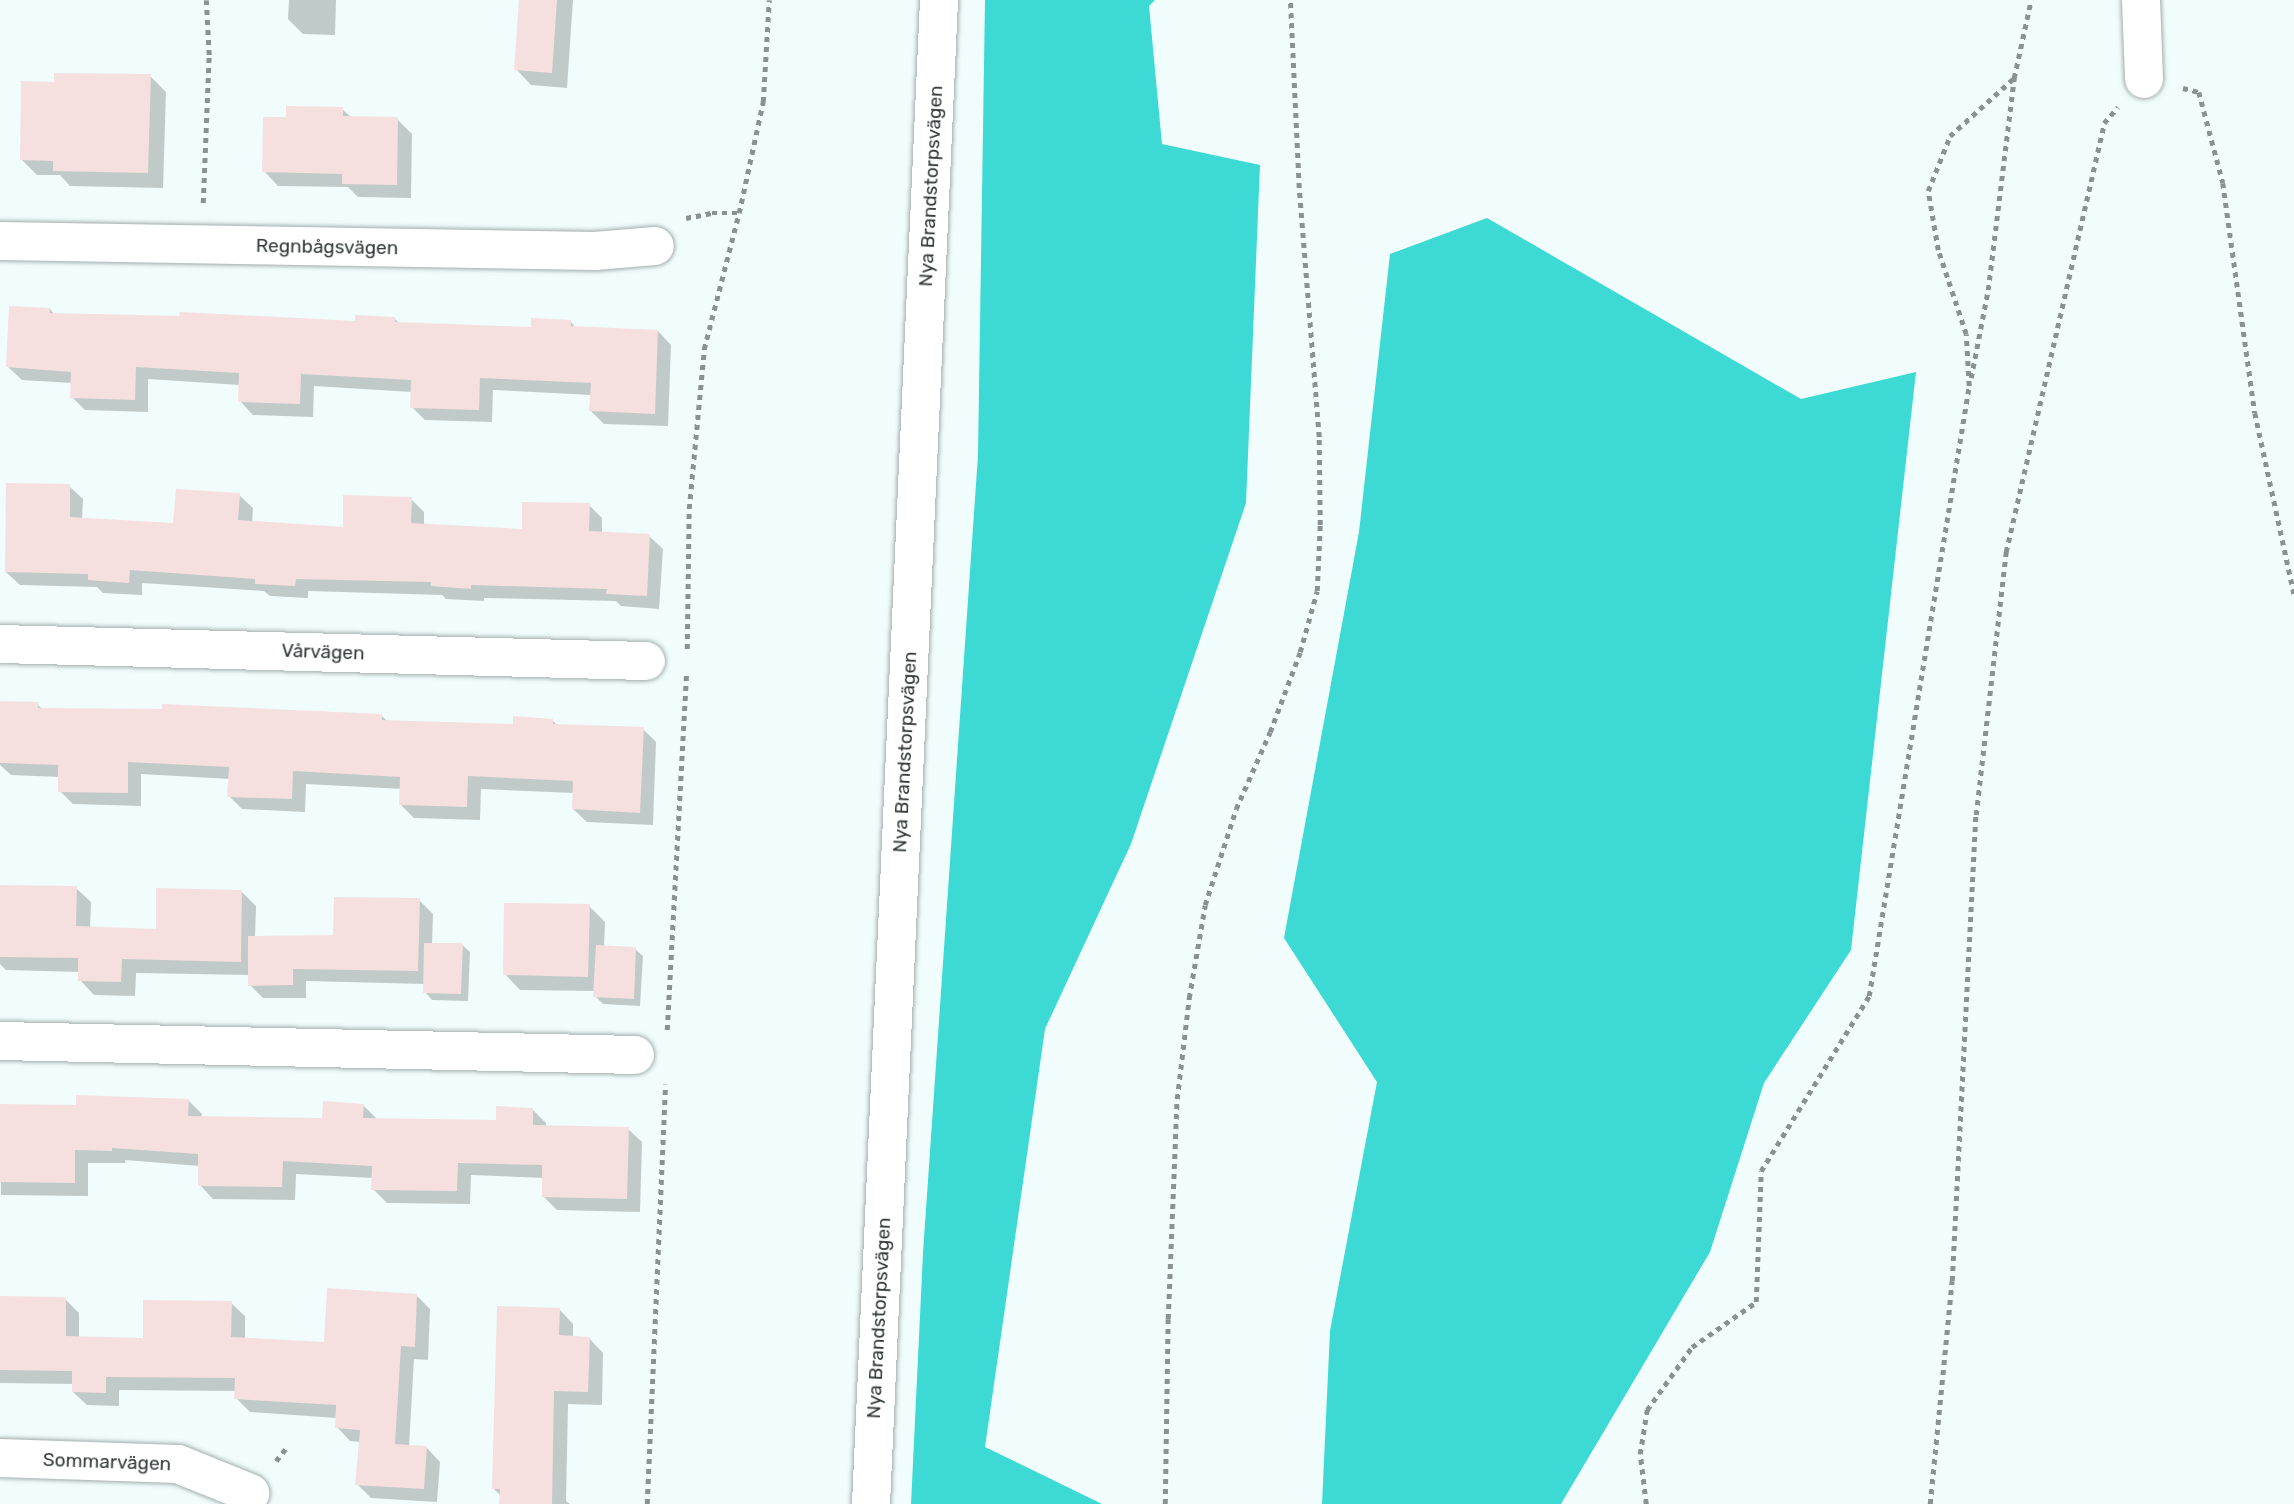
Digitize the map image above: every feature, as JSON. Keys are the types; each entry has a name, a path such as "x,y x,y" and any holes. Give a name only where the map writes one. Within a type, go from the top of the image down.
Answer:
{"street":[{"name":"Nya Brandstorpsvägen","path":"871,1504 939,0"},
{"path":"2141,0 2144,79"},
{"name":"Regnbågsvägen","path":"0,241 595,251 655,246"},
{"name":"Vårvägen","path":"0,644 646,661"},
{"path":"0,1041 651,1048"},
{"name":"Sommarvägen","path":"0,1458 178,1464 250,1493"}],"path":[{"path":"195,245 203,207 206,149 206,0"},
{"path":"687,652 689,509 704,349 739,213 763,102 769,0"},
{"path":"1165,1504 1168,1319 1177,1099 1191,985 1205,905 1236,809 1270,732 1300,652 1317,591 1320,525 1319,437 1299,188 1290,0"},
{"path":"1646,1504 1640,1454 1647,1410 1692,1347 1756,1301 1762,1171 1869,996 1969,386 1988,290 2014,78 2031,0"},
{"path":"1969,386 1966,334 1938,250 1928,191 1950,136 2014,78"},
{"path":"1930,1504 1952,1281 1976,815 2006,552 2104,123 2144,79 2199,92 2223,183 2255,413 2294,594"},
{"path":"655,246 664,231 685,218 712,213 739,213"},
{"path":"651,1048 687,665"},
{"path":"647,1504 665,1083"}],"shaded area":[{"path":"985,0 1155,0 1149,6 1162,144 1260,165 1246,503 1131,844 1045,1029 985,1447 1102,1504 911,1504 923,1253 978,455"},
{"path":"1487,218 1801,399 1916,372 1851,950 1764,1083 1710,1252 1561,1504 1322,1504 1330,1331 1377,1082 1284,938 1359,532 1390,254"}],"building":[{"path":"519,0 557,0 552,73 514,70"},
{"path":"54,73 151,74 148,173 53,171 53,161 20,160 21,81 54,82"},
{"path":"286,106 343,107 343,116 398,117 397,185 342,184 342,174 262,172 263,117 286,117"},
{"path":"9,306 50,308 50,313 179,316 180,312 355,321 355,315 395,317 395,322 531,327 531,318 571,320 571,326 658,330 655,414 589,411 591,383 480,378 479,410 410,408 411,380 301,374 300,404 238,402 239,373 136,367 135,400 70,398 71,372 6,367"},
{"path":"6,483 70,484 70,517 173,523 176,489 240,493 238,520 343,527 343,495 412,497 411,523 522,529 522,502 590,503 589,531 650,534 647,596 606,594 607,589 471,585 471,589 431,586 431,582 296,579 295,586 255,584 255,579 130,570 129,583 88,580 88,574 5,572"},
{"path":"0,701 38,702 38,708 162,709 162,704 382,714 382,720 513,724 513,716 553,719 553,724 644,727 640,813 572,809 573,781 468,776 467,807 399,805 400,777 293,771 292,799 227,797 229,767 128,762 128,793 58,792 58,765 0,763"},
{"path":"0,885 77,886 76,926 156,929 156,888 242,890 241,962 122,959 121,982 78,981 78,958 0,957"},
{"path":"334,897 420,898 418,971 293,969 293,985 248,986 248,936 333,935"},
{"path":"504,903 590,904 588,977 503,975"},
{"path":"424,943 463,943 461,994 423,993"},
{"path":"596,945 636,947 634,999 593,997"},
{"path":"76,1095 189,1099 188,1116 322,1118 323,1101 364,1104 363,1118 496,1120 496,1106 533,1108 533,1125 629,1127 627,1199 542,1197 542,1165 458,1163 457,1191 371,1190 372,1166 283,1161 282,1187 198,1186 198,1154 112,1148 112,1151 75,1150 75,1183 0,1182 0,1104 76,1105"},
{"path":"327,1288 417,1294 415,1347 401,1346 395,1444 427,1446 424,1489 355,1485 360,1430 335,1428 336,1405 234,1399 235,1378 106,1377 106,1393 72,1392 72,1371 0,1370 0,1296 66,1297 66,1336 143,1338 143,1300 232,1301 231,1337 324,1342"},
{"path":"497,1306 560,1308 559,1335 590,1337 588,1392 554,1391 552,1504 499,1504 500,1489 492,1489"}]}
